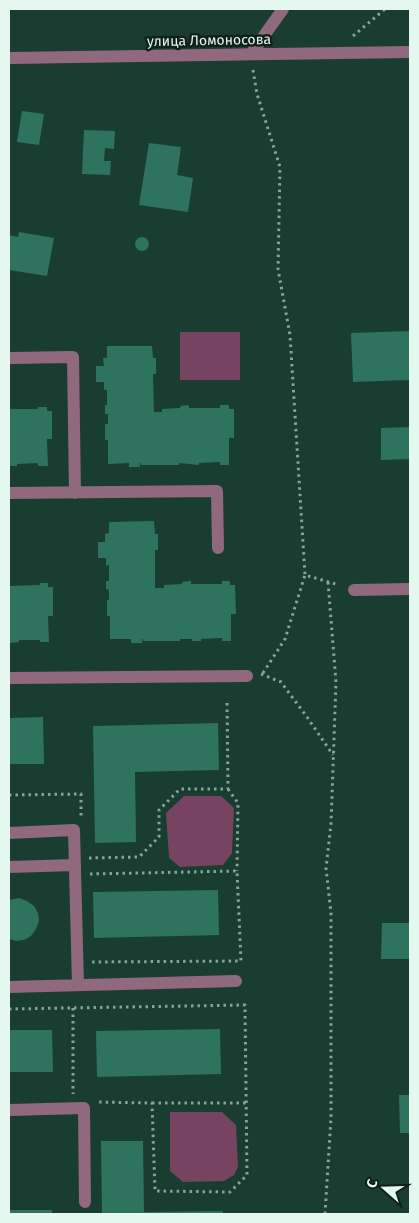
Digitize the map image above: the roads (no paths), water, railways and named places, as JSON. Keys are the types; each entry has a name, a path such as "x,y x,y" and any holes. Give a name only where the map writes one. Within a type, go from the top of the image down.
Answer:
{"street":[{"path":"251,54 283,9"},
{"name":"улица Ломоносова","path":"9,58 410,52"},
{"path":"9,358 73,357 75,493"},
{"path":"9,493 217,491 218,548"},
{"path":"354,590 410,589"},
{"path":"9,678 247,676"},
{"path":"9,833 74,830 77,866 78,985"},
{"path":"9,867 77,866"},
{"path":"9,986 236,981"},
{"path":"9,1110 84,1108 85,1202"}]}
